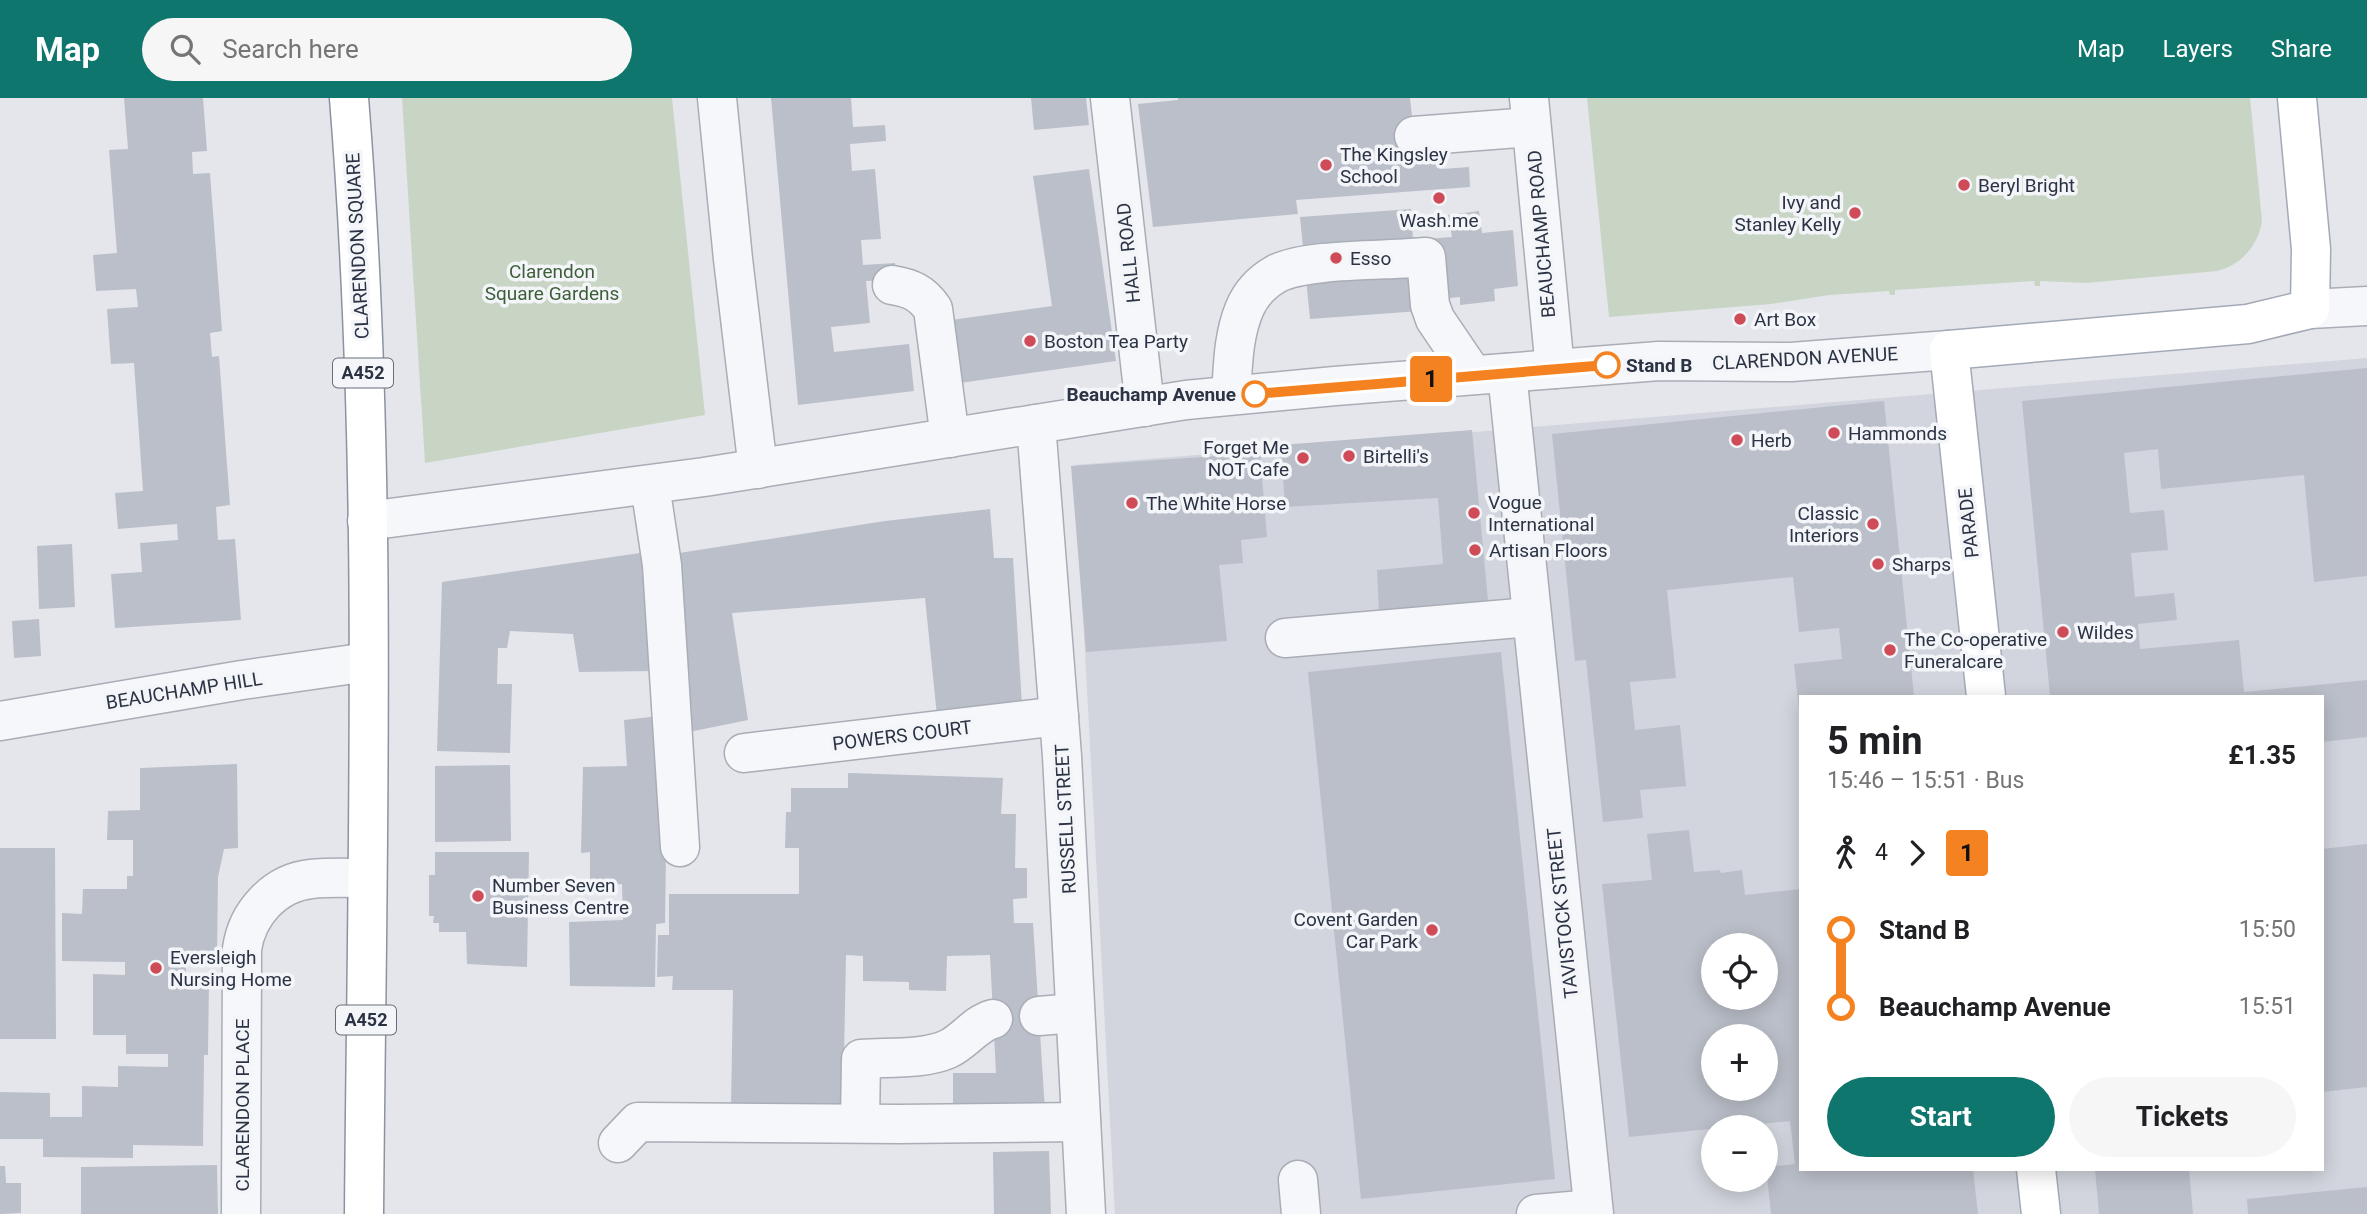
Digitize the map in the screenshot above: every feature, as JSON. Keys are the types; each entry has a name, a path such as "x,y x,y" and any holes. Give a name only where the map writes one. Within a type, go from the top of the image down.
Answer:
{"main road":[{"name":"CLARENDON SQUARE","path":"349,98 362,337 368,662"},
{"path":"2297,98 2311,249 2310,309"},
{"name":"CLARENDON AVENUE","path":"1949,350 2248,324 2310,309"},
{"name":"PARADE","path":"1949,350 1986,695"},
{"name":"A452","path":"365,1214 368,662"},
{"path":"2036,1171 2041,1214"}],"street":[{"path":"717,98 758,469"},
{"name":"HALL ROAD","path":"1110,98 1145,407"},
{"path":"1414,136 1530,112"},
{"name":"BEAUCHAMP ROAD","path":"1530,112 1555,369"},
{"path":"1231,395 1233,349 1245,307 1255,291 1278,273 1352,261 1426,257 1430,305 1435,319 1490,374"},
{"path":"367,521 650,485 950,438 933,309 918,293 908,287 892,285"},
{"name":"CLARENDON AVENUE","path":"2310,309 2367,306"},
{"name":"CLARENDON AVENUE","path":"950,438 1231,395 1659,361 1791,362 1949,350"},
{"name":"TAVISTOCK STREET","path":"1490,374 1516,458 1594,1211 1536,1214"},
{"name":"RUSSELL STREET","path":"1036,424 1059,716 1057,1015 1081,1122 1086,1214"},
{"path":"650,485 662,565 680,847"},
{"path":"1285,638 1531,617"},
{"name":"BEAUCHAMP HILL","path":"0,721 242,680 368,662"},
{"name":"POWERS COURT","path":"744,753 1059,716"},
{"name":"CLARENDON PLACE","path":"241,1214 242,949 247,928 264,902 294,884 308,879 367,878"},
{"path":"860,1123 861,1059 935,1054 951,1048 993,1019"},
{"path":"618,1143 638,1122 1081,1122"}],"shaded area":[{"path":"2367,358 2367,1214 1115,1214 1075,465"}],"green space":[{"name":"Clarendon Square Gardens","path":"402,98 672,98 705,415 425,463"},
{"path":"1587,98 2250,98 2262,221 2257,239 2247,253 2234,264 2217,271 2086,283 2040,281 2040,286 2035,286 2034,281 1895,290 1895,295 1890,295 1889,291 1829,295 1771,304 1609,317"}],"building":[{"path":"124,98 203,98 207,151 192,152 193,174 210,173 222,331 210,333 212,357 219,356 230,505 216,507 218,540 235,539 241,620 115,628 111,574 142,572 140,543 178,540 177,524 118,529 115,493 143,491 134,363 111,364 107,309 138,307 136,289 96,291 93,255 117,253 109,150 128,149"},
{"path":"771,98 851,98 853,127 885,125 886,141 850,144 852,171 875,169 881,239 861,240 863,265 895,263 896,280 866,281 870,323 831,327 834,352 909,344 914,391 798,405"},
{"path":"1031,98 1086,98 1089,125 1034,130"},
{"name":"The Kingsley School","path":"1178,98 1410,98 1416,153 1431,151 1432,160 1442,169 1469,167 1470,187 1296,200 1298,214 1153,227 1138,104"},
{"name":"Boston Tea Party","path":"1089,169 1116,361 953,384 944,321 1052,306 1033,176"},
{"path":"1411,209 1413,240 1452,237 1448,215 1479,211 1482,233 1513,230 1518,286 1494,289 1495,301 1460,305 1460,297 1419,301 1420,311 1310,319 1300,217"},
{"path":"2367,368 2367,576 2314,582 2304,475 2161,489 2158,449 2124,453 2130,513 2164,510 2168,550 2131,553 2135,597 2174,593 2177,620 2138,624 2140,649 2239,640 2244,692 2367,680 2367,737 2324,742 2324,695 2050,695 2022,401"},
{"path":"1884,401 1914,695 1799,695 1799,709 1794,664 1842,659 1839,628 1799,632 1793,577 1667,590 1676,678 1630,682 1635,730 1680,725 1686,786 1640,790 1643,818 1603,822 1586,660 1575,661 1552,434"},
{"path":"1472,430 1488,601 1379,614 1377,570 1443,564 1438,498 1285,507 1281,445"},
{"path":"1260,453 1267,537 1241,540 1243,563 1219,565 1227,641 1086,652 1071,466"},
{"path":"990,509 994,558 1013,558 1022,705 937,716 925,598 732,613 748,720 689,732 673,554 885,521"},
{"path":"72,544 75,607 39,609 37,546"},
{"path":"647,552 657,671 579,672 573,634 510,631 507,648 498,648 497,684 512,684 510,753 437,751 442,582"},
{"path":"39,619 41,656 14,658 12,621"},
{"name":"Covent Garden Car Park","path":"1501,652 1555,1179 1361,1199 1308,672"},
{"path":"659,716 666,852 665,923 656,924 655,987 570,986 569,922 623,920 622,884 590,886 590,852 581,853 583,767 627,766 624,720"},
{"path":"237,764 238,848 224,849 218,877 217,956 186,956 186,978 209,978 208,1055 204,1055 203,1146 133,1145 133,1158 43,1157 43,1139 0,1139 0,1092 50,1093 50,1117 82,1117 82,1086 118,1087 118,1066 168,1067 168,1054 126,1054 126,1035 93,1035 93,974 125,975 125,962 62,961 62,913 82,914 83,889 127,889 127,876 133,876 133,840 107,840 108,811 140,810 140,768"},
{"path":"510,765 511,841 435,842 435,766"},
{"path":"848,773 1003,778 1001,814 1016,814 1015,868 1027,868 1027,898 1013,899 1014,923 1033,923 1045,1111 953,1110 953,1073 996,1073 990,955 947,956 946,991 909,990 909,982 863,981 863,956 846,955 843,1108 731,1107 733,990 672,990 673,976 657,977 658,935 669,935 669,894 799,894 799,848 785,848 786,812 791,812 791,788 848,788"},
{"path":"1689,830 1694,872 1720,870 1721,873 1742,870 1745,895 1799,889 1799,1171 1973,1171 1978,1214 1771,1214 1769,1192 1778,1192 1778,1166 1795,1164 1790,1121 1778,1122 1778,1115 1701,1115 1701,1130 1629,1137 1602,884 1652,880 1647,834"},
{"path":"2367,844 2367,1087 2324,1092 2324,849"},
{"path":"0,848 55,848 56,1039 0,1039"},
{"name":"Number Seven Business Centre","path":"435,852 529,852 527,967 467,964 466,932 439,932 439,923 433,923 434,916 429,916 429,875 435,875"},
{"path":"1049,1151 1051,1214 994,1214 993,1152"},
{"path":"217,1165 218,1214 81,1214 81,1167"},
{"path":"0,1166 5,1166 6,1183 21,1183 21,1213 0,1214"},
{"path":"2095,1171 2189,1171 2193,1214 2099,1214"},
{"path":"2367,1187 2367,1214 2248,1214 2247,1199"}],"bus line":[{"name":"1","path":"1255,394 1607,365"}],"place":[{"name":"The Kingsley School","path":"1326,165"},
{"name":"Beryl Bright","path":"1964,185"},
{"name":"Wash.me","path":"1439,198"},
{"name":"Ivy and Stanley Kelly","path":"1855,213"},
{"name":"Esso","path":"1336,258"},
{"name":"Art Box","path":"1740,319"},
{"name":"Boston Tea Party","path":"1030,341"},
{"name":"Stand B","path":"1607,365"},
{"name":"Beauchamp Avenue","path":"1255,394"},
{"name":"Hammonds","path":"1834,433"},
{"name":"Herb","path":"1737,440"},
{"name":"Birtelli's","path":"1349,456"},
{"name":"Forget Me NOT Cafe","path":"1303,458"},
{"name":"The White Horse","path":"1132,503"},
{"name":"Vogue International","path":"1474,513"},
{"name":"Classic Interiors","path":"1873,524"},
{"name":"Artisan Floors","path":"1475,550"},
{"name":"Sharps","path":"1878,564"},
{"name":"Wildes","path":"2063,632"},
{"name":"The Co-operative Funeralcare","path":"1890,650"},
{"name":"Number Seven Business Centre","path":"478,896"},
{"name":"Covent Garden Car Park","path":"1432,930"},
{"name":"Eversleigh Nursing Home","path":"156,968"}]}
